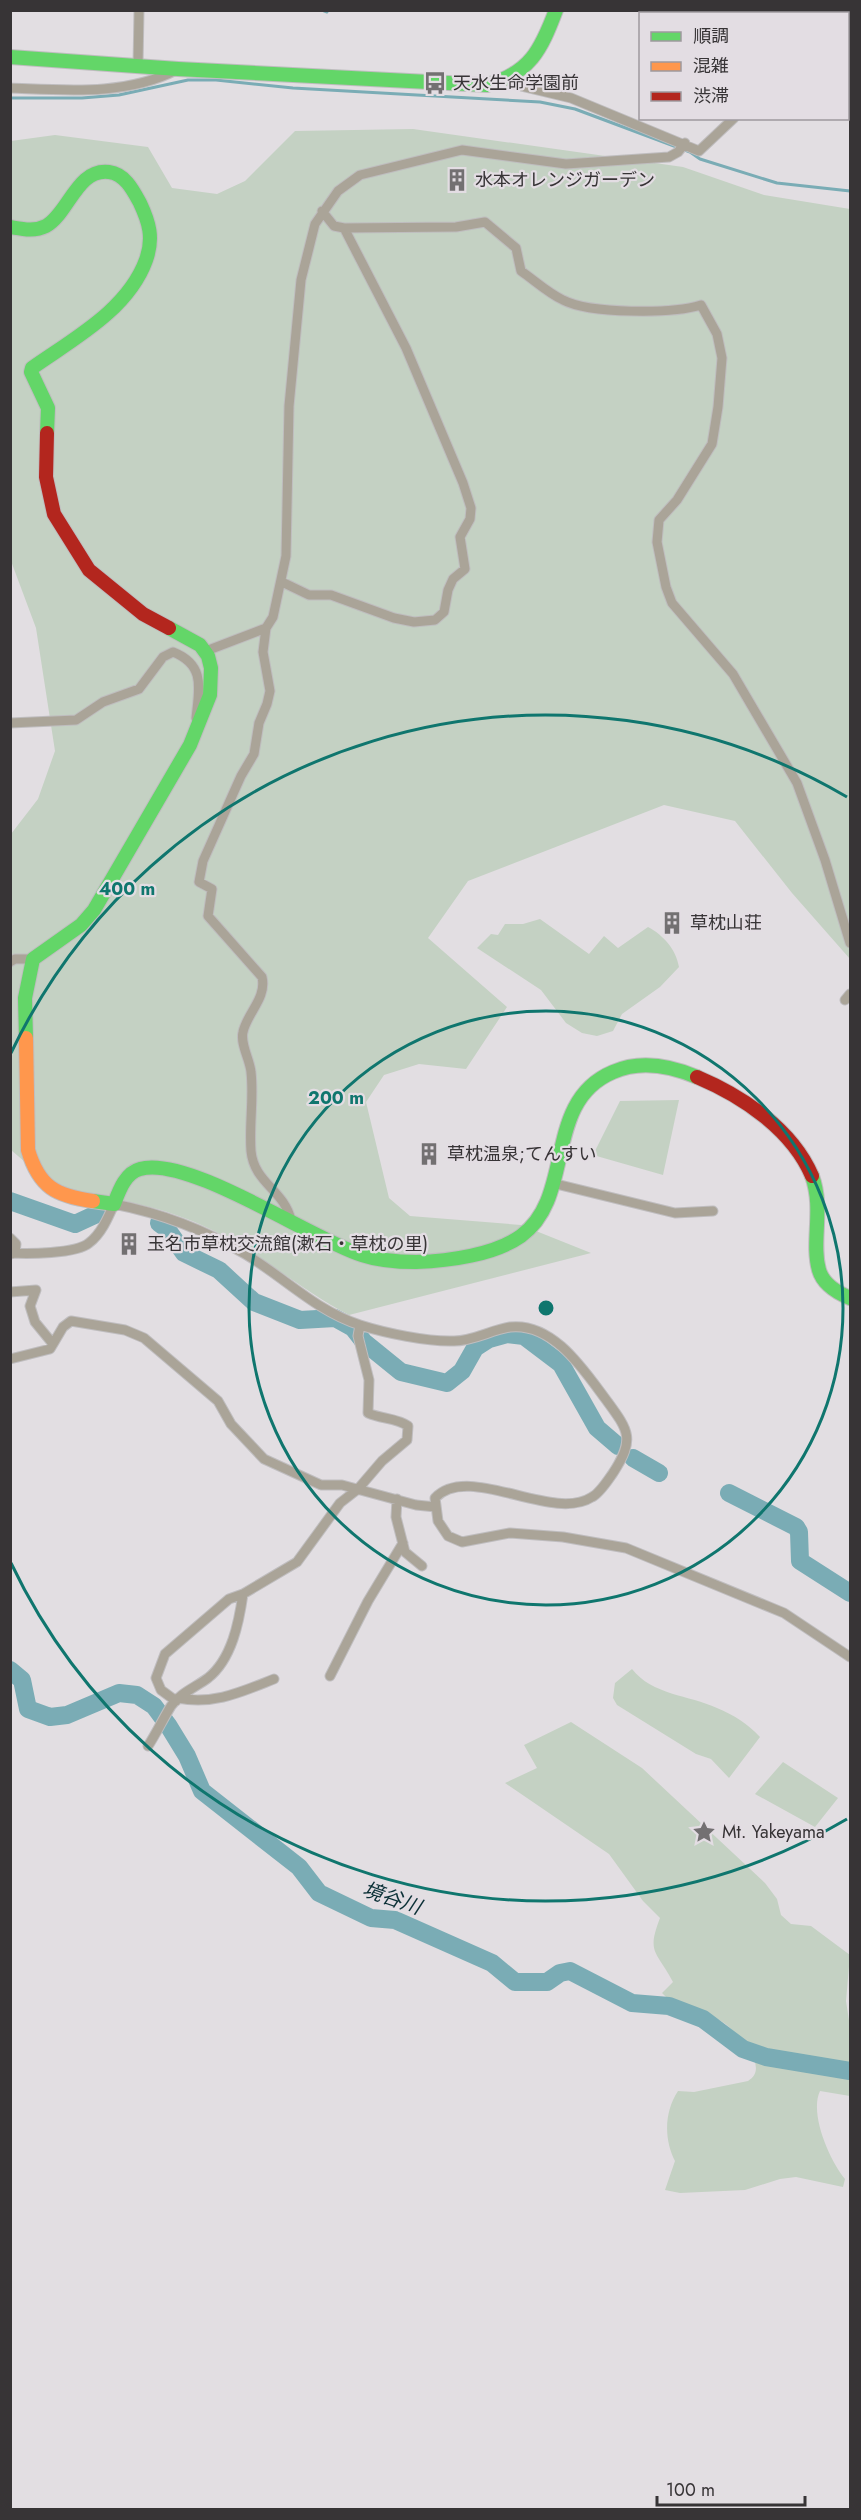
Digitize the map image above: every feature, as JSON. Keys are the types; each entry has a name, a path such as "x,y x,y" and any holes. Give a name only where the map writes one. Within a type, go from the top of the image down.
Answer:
{"street":[{"path":"138,65 139,10"},
{"path":"504,82 522,72 535,57 556,10"},
{"path":"10,57 461,85 504,82 571,98 682,147 699,151 732,120"},
{"path":"10,88 117,88 160,78 178,69"},
{"path":"291,1220 287,1204 255,1171 251,1151 253,1092 251,1069 242,1034 264,987 262,977 208,916 212,889 199,882 203,861 241,776 254,754 259,723 269,698 268,671 263,652 266,628 273,617 282,582 289,497 290,406 301,280 315,224 338,191 360,175 462,150 566,164 669,157 682,147"},
{"path":"10,227 33,230 46,226 60,214 82,182 98,172 113,172 126,179 149,222 152,236 146,259 136,281 121,300 32,368 48,408 45,477 54,514 89,570 143,614 188,637 206,651 212,676 200,724 94,910 81,926 33,959 15,959 10,962"},
{"path":"322,211 334,226 344,228 456,227 485,222 516,248 521,271 563,300 590,309 661,311 684,310 701,305 717,334 722,358 718,407 712,444 677,500 659,520 657,542 664,576 672,603 733,674 797,783 825,860 850,943"},
{"path":"282,582 309,595 331,595 394,618 414,622 435,620 444,612 448,590 453,579 465,569 460,537 470,519 471,508 463,483 406,348 344,228"},
{"path":"206,651 266,628"},
{"path":"10,723 76,720 103,702 139,689 164,657 173,652 185,657 200,682 195,718 200,724"},
{"path":"33,959 24,997 24,1028 28,1059 28,1150 31,1164 48,1189 59,1195 143,1210 199,1230 245,1254 359,1331 453,1341 513,1327 532,1330 551,1338 565,1350 622,1419 627,1439 624,1454 592,1497 574,1503 551,1503 472,1486 441,1491 435,1498 438,1521 448,1536 462,1542 510,1533 563,1537 626,1548 784,1613 850,1657"},
{"path":"10,1238 16,1244 12,1253 63,1251 88,1245 105,1224 124,1178 142,1168 154,1166 190,1176 371,1258 394,1262 436,1259 485,1250 515,1240 540,1215 574,1110 584,1091 623,1067 644,1064 694,1073 721,1087 757,1114 795,1150 808,1167 816,1191 819,1270 824,1281 836,1293 850,1298"},
{"path":"552,1183 675,1213 713,1211"},
{"path":"10,1292 36,1290 30,1306 35,1322 53,1344"},
{"path":"10,1359 50,1348 63,1327 71,1321 125,1330 144,1338 218,1401 231,1424 264,1459 321,1485 358,1489 416,1505 436,1507"},
{"path":"274,1679 224,1699 210,1701 177,1699 161,1690 156,1678 165,1653 229,1599 243,1594 297,1562 340,1503 358,1489 382,1461 407,1440 408,1426 402,1421 368,1413 369,1380 359,1331"},
{"path":"397,1499 396,1517 405,1552 422,1566"},
{"path":"330,1676 368,1601 403,1543"},
{"path":"148,1746 177,1699 210,1676 226,1654 241,1614 243,1594"}],"green space":[{"path":"413,129 683,167 764,195 850,209 850,959 792,893 735,821 664,805 468,881 428,938 507,1007 466,1069 419,1064 384,1075 366,1102 389,1198 410,1216 521,1225 591,1253 349,1315 212,1230 157,1209 62,1189 52,1185 11,1150 11,834 38,799 55,751 36,628 11,561 11,141 55,135 148,147 172,188 217,194 245,181 295,131"},
{"path":"540,919 589,954 604,936 618,948 648,927 668,943 679,967 660,987 622,1014 613,1031 597,1036 582,1033 566,1023 541,990 477,948 491,934 498,935 505,924 523,924"},
{"path":"679,1100 663,1175 593,1155 620,1101"},
{"path":"632,1669 640,1678 660,1689 729,1714 746,1724 760,1737 729,1778 711,1759 696,1754 617,1705 613,1698 615,1683"},
{"path":"571,1722 642,1768 765,1883 777,1899 781,1915 791,1924 811,1926 850,1955 846,2001 850,2027 850,2096 820,2091 817,2101 819,2124 833,2161 845,2179 843,2187 796,2177 780,2179 745,2190 680,2193 665,2190 675,2161 667,2135 668,2117 678,2091 694,2092 748,2081 754,2075 756,2068 744,2042 724,2023 684,2007 662,1993 673,1982 655,1952 654,1939 660,1918 643,1901 609,1854 505,1783 537,1768 524,1745"},
{"path":"783,1762 838,1798 815,1827 755,1794"}],"waterway":[{"path":"322,10 327,12"},
{"path":"10,98 82,98 119,95 188,80 216,80 293,88 540,102 575,109 690,152 700,159 777,183 850,191"},
{"path":"10,1201 75,1224 101,1212"},
{"path":"159,1223 167,1229 184,1253 219,1270 254,1302 300,1320 335,1318 353,1328 364,1342 401,1372 447,1383 462,1371 475,1348 489,1339 507,1334 524,1336 561,1364 597,1428 618,1446"},
{"path":"633,1458 659,1473"},
{"path":"729,1493 796,1527 799,1532 800,1561 850,1593"},
{"name":"境谷川","path":"10,1670 22,1680 28,1709 50,1717 67,1715 119,1693 137,1695 154,1706 187,1756 202,1791 299,1867 319,1893 371,1918 395,1920 492,1963 515,1982 547,1982 560,1973 570,1971 632,2003 669,2006 703,2019 743,2049 766,2057 850,2071"}],"traffic: fast":[{"path":"10,57 178,69 487,85 502,80 524,67 539,48 556,10"},
{"path":"10,227 32,229 46,226 54,220 89,177 109,172 120,176 131,188 148,224 150,244 146,260 138,278 126,294 98,322 32,368 31,372 48,408 47,433"},
{"path":"26,1038 25,998 33,959 81,925 94,910 190,745 210,695 211,668 208,656 200,645 169,628"},
{"path":"93,1201 114,1204 123,1183 130,1174 140,1169 161,1168 188,1174 218,1186 340,1246 369,1257 389,1261 416,1262 471,1256 510,1243 521,1236 538,1219 549,1198 567,1127 576,1105 591,1086 623,1068 645,1065 666,1067 697,1077"},
{"path":"812,1176 817,1201 816,1248 819,1270 827,1284 850,1298"}],"traffic: slow":[{"path":"26,1038 28,1150 32,1163 51,1188 69,1196 93,1201"}],"traffic: jam":[{"path":"47,433 46,477 54,514 89,570 143,614 169,628"},
{"path":"697,1077 731,1094 764,1116 792,1143 812,1176"}],"place":[{"name":"天水生命学園前","path":"435,83"},
{"name":"水本オレンジガーデン","path":"457,180"},
{"name":"草枕山荘","path":"672,923"},
{"name":"草枕温泉;てんすい","path":"429,1154"},
{"name":"玉名市草枕交流館(漱石・草枕の里)","path":"129,1244"},
{"name":"Mt. Yakeyama","path":"704,1832"}]}
